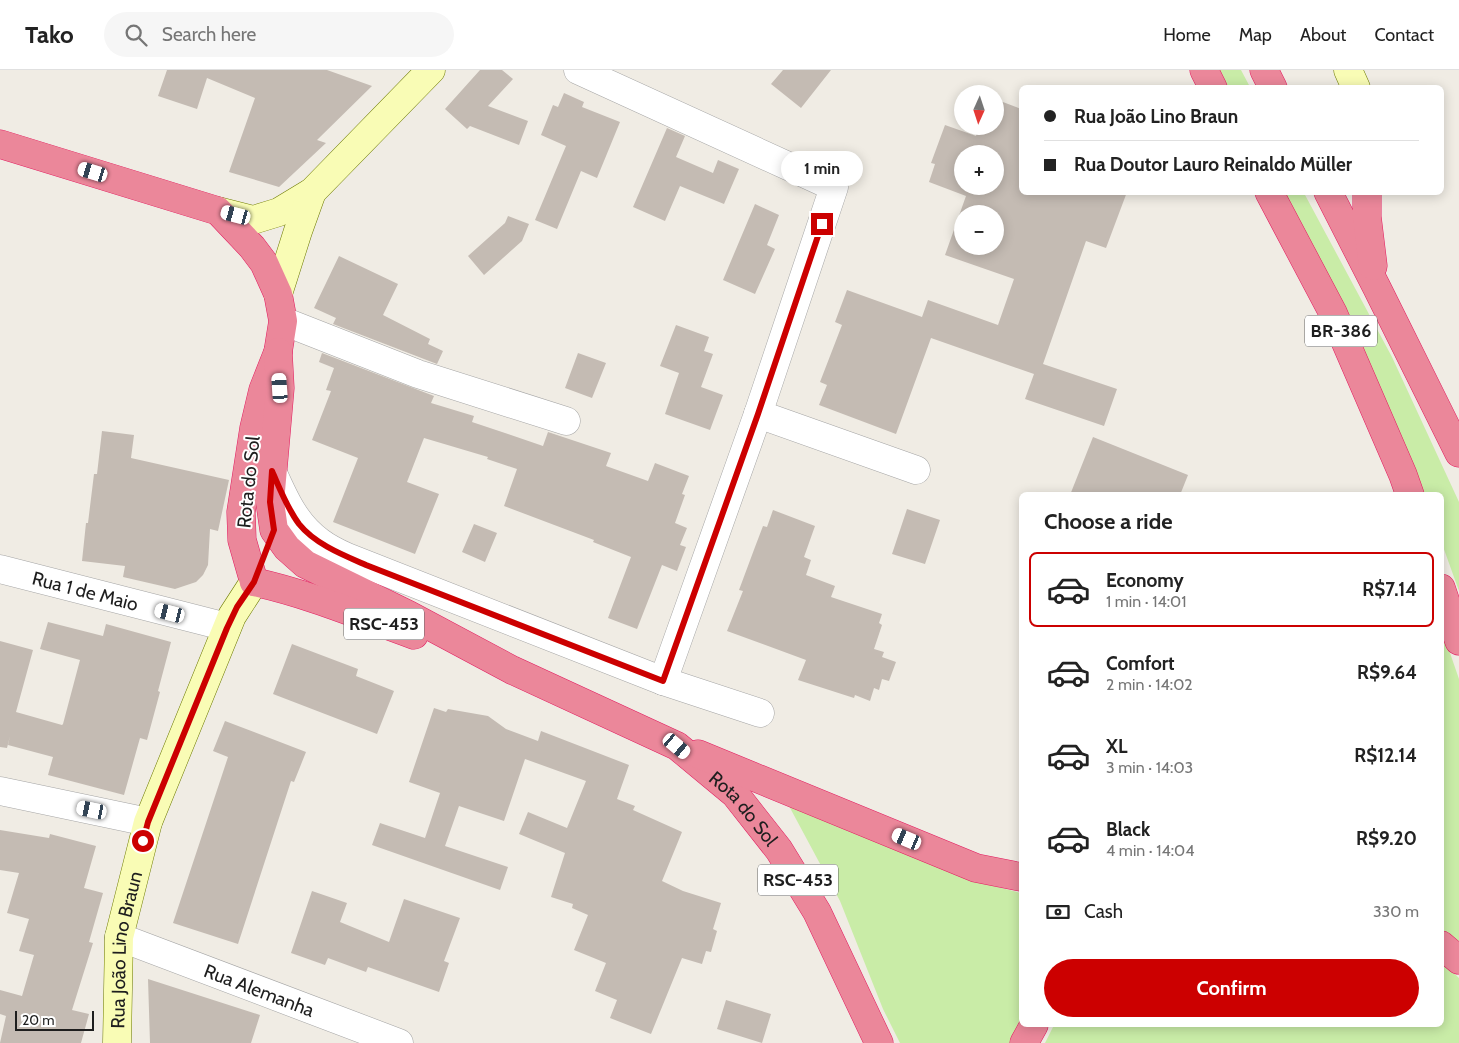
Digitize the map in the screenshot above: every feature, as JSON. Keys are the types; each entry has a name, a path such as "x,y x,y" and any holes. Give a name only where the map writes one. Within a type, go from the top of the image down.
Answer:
{"highway":[{"path":"1204,70 1212,85"},
{"path":"1264,70 1272,85"},
{"path":"0,144 218,211"},
{"name":"BR-386","path":"1271,195 1333,313 1405,488"},
{"name":"BR-386","path":"1330,195 1459,453"},
{"path":"1367,195 1370,249 1377,288"},
{"name":"Rota do Sol","path":"218,211 256,252 264,264 278,294 283,321 278,352 280,388 270,502 274,530 287,548 305,564 512,670 677,746 735,794 779,850 817,912 879,1043"},
{"name":"Rota do Sol","path":"278,352 263,390 254,428 241,512 242,540 254,582 309,597 512,670"},
{"path":"254,582 274,530"},
{"path":"254,582 280,576 292,577 409,616"},
{"path":"1444,597 1459,641"},
{"path":"677,746 784,788 976,868 1019,877"},
{"path":"1444,948 1459,960"},
{"path":"1024,1043 1033,1027"}],"street":[{"path":"218,211 253,220 279,212 312,192 432,70"},
{"path":"578,70 834,187 758,414 663,681"},
{"path":"1348,70 1355,85"},
{"path":"278,294 312,192"},
{"path":"283,321 418,374 566,422"},
{"path":"758,414 916,470"},
{"path":"272,471 300,525 320,543 347,557 663,681 760,713"},
{"name":"Rua 1 de Maio","path":"0,568 227,628"},
{"name":"Rua João Lino Braun","path":"117,1043 119,937 148,822 227,628 237,607 254,582"},
{"path":"0,791 148,822"},
{"name":"Rua Alemanha","path":"119,937 399,1043"}],"green space":[{"path":"1213,70 1241,70 1249,85 1221,85"},
{"path":"1280,195 1305,195 1392,357 1459,502 1459,591 1444,549 1444,492 1423,492"},
{"path":"1444,636 1459,679 1459,943 1444,933"},
{"path":"789,806 975,881 1019,892 1020,1027 1016,1043 900,1043 883,1009 840,901"},
{"path":"1444,964 1459,978 1459,1043 1045,1043 1053,1027 1444,1027"}],"building":[{"path":"167,70 327,70 372,86 317,140 326,143 279,187 229,172 255,98 207,78 197,109 158,96"},
{"path":"480,70 502,70 513,79 488,106 528,121 519,145 470,126 467,129 445,109"},
{"path":"783,70 831,70 801,108 771,84"},
{"path":"564,93 584,102 582,107 620,122 597,178 581,171 557,229 535,220 566,146 541,135 553,105 558,107"},
{"path":"1004,102 1019,108 1019,195 1126,195 1106,248 1086,241 1043,364 1117,389 1104,426 1025,399 1034,374 931,338 896,434 819,405 827,385 820,382 842,325 835,322 847,290 922,317 928,300 998,325 1014,279 945,255 954,230 954,255 1004,255 1004,205 963,205 966,196 963,195 1004,195 1004,145 954,145 954,191 929,182 935,164 931,163 945,125 954,128 954,135 1004,135"},
{"path":"667,128 685,136 676,157 713,173 718,160 739,169 724,204 680,186 665,221 633,207"},
{"path":"755,204 779,215 767,245 775,249 755,294 723,280"},
{"path":"508,216 529,224 522,241 484,275 468,256 505,223"},
{"path":"339,256 398,284 383,315 430,339 428,344 443,351 437,364 333,324 336,318 314,308"},
{"path":"676,325 709,337 704,351 713,354 701,387 723,395 710,430 665,414 679,373 660,366"},
{"path":"322,353 434,396 431,403 474,416 472,422 543,446 548,432 611,453 606,466 648,481 655,463 689,476 682,494 685,495 675,523 687,528 680,545 686,547 677,571 662,565 637,629 608,618 631,557 593,542 594,540 504,506 517,469 487,459 488,457 424,438 407,482 439,494 415,554 333,522 358,458 312,440 331,391 326,390 334,368 319,362"},
{"path":"578,353 606,363 592,398 565,388"},
{"path":"102,431 134,435 131,458 229,480 218,531 210,529 208,565 203,575 196,582 175,589 123,577 125,566 82,561 86,523 88,523 94,474 97,474"},
{"path":"1093,437 1188,475 1181,492 1071,492"},
{"path":"907,509 940,520 925,564 892,554"},
{"path":"773,510 815,526 804,557 811,560 806,575 835,586 831,597 882,614 879,623 882,625 874,649 884,652 882,657 896,662 889,681 882,679 879,690 874,688 870,701 855,695 854,698 798,680 806,660 727,631 743,591 739,590 755,547 763,526 767,527"},
{"path":"474,524 497,533 485,562 462,552"},
{"path":"48,622 103,636 106,624 171,642 147,740 140,738 124,795 48,775 53,757 8,745 10,736 7,748 0,747 0,641 33,650 16,712 63,724 80,660 40,649"},
{"path":"292,644 358,669 356,676 394,691 377,734 273,694"},
{"path":"434,708 446,712 448,709 488,716 506,729 538,741 541,731 629,765 617,799 635,806 633,810 682,832 662,881 683,891 721,903 713,929 717,931 711,952 706,951 702,964 682,958 651,1034 610,1018 617,1000 595,991 606,963 574,950 588,915 572,908 573,904 551,897 565,853 519,834 528,812 567,828 586,781 525,759 504,821 459,806 445,846 508,867 500,890 372,845 380,823 425,838 440,793 409,782"},
{"path":"225,721 306,752 294,782 291,781 238,944 173,923 228,757 213,751"},
{"path":"0,830 49,838 50,834 96,846 84,888 103,893 89,942 93,943 72,1010 89,1014 81,1043 0,1043 6,1016 0,1014 0,990 22,996 34,955 19,951 29,919 7,913 19,873 0,870"},
{"path":"312,891 347,903 340,922 389,942 404,899 460,918 444,961 449,963 439,992 368,967 366,972 328,958 325,965 291,953"},
{"path":"148,979 260,1015 251,1043 150,1043"},
{"path":"726,1000 771,1014 762,1043 717,1029"}],"route":[{"path":"143,841 148,822 232,616 254,582 274,530 270,502 272,471 300,525 320,543 366,565 663,681 758,414 822,224"}]}
